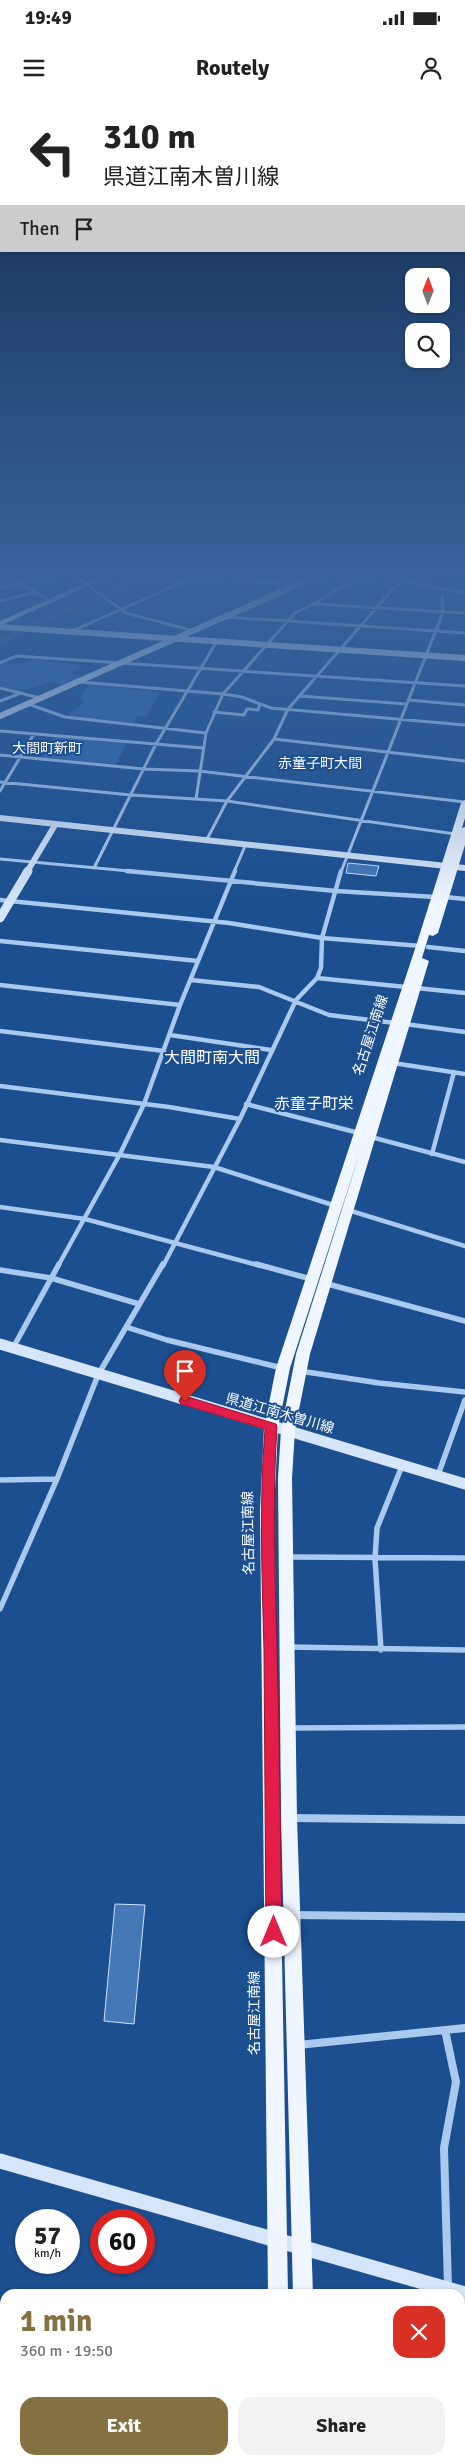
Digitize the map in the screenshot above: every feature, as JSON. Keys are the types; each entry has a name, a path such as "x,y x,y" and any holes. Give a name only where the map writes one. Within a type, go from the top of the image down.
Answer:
{"main road":[{"name":"名古屋江南線","path":"278,2289 270,1647 267,1554 267,1478 271,1427 283,1368 318,1281 440,897 454,867 462,833 465,802"},
{"name":"名古屋江南線","path":"303,2289 289,1818 285,1478 288,1430 318,1281"}],"street":[{"path":"0,716 75,683"},
{"path":"92,683 223,694 242,697 271,708 465,725"},
{"path":"94,868 156,744 190,683"},
{"path":"196,799 206,733 223,694 233,683"},
{"path":"206,842 227,801 274,739 288,709 312,683"},
{"path":"0,1610 57,1479 98,1375 176,1243 240,1119 296,1000 317,978 321,968 322,938 346,855 414,683"},
{"path":"419,683 465,686"},
{"path":"0,688 40,698"},
{"path":"0,701 22,693"},
{"path":"300,696 465,705"},
{"path":"28,704 65,717 206,733"},
{"path":"214,712 244,715 247,708 258,710 260,704"},
{"path":"0,731 203,748"},
{"path":"0,791 34,734"},
{"path":"274,739 465,761"},
{"path":"0,755 144,769 199,771 465,802"},
{"path":"0,782 131,795 227,801 360,821 462,833"},
{"path":"0,818 113,832 454,867"},
{"path":"0,918 55,825"},
{"path":"13,1348 120,1154 144,1104 180,1006 245,846"},
{"path":"0,859 336,891 465,899"},
{"path":"0,900 215,921 322,938 465,951"},
{"path":"0,941 198,961"},
{"path":"317,978 465,993"},
{"path":"191,980 259,987 296,1000 329,1015 465,1032"},
{"path":"0,985 180,1006"},
{"path":"0,1031 164,1051"},
{"path":"170,1036 271,1050"},
{"path":"388,1062 465,1074"},
{"path":"432,1154 454,1072"},
{"path":"0,1086 144,1104 240,1119"},
{"path":"246,1104 465,1162"},
{"path":"0,1140 214,1167 465,1246"},
{"path":"0,1207 85,1218 465,1321"},
{"path":"0,1270 51,1278 139,1304"},
{"path":"126,1327 166,1340 283,1368"},
{"name":"県道江南木曽川線","path":"0,1344 465,1484"},
{"path":"300,1371 378,1384 465,1392"},
{"path":"438,1475 465,1400"},
{"path":"381,1650 375,1559 376,1528 402,1465"},
{"path":"0,1480 57,1479"},
{"path":"286,1557 375,1559 465,1558"},
{"path":"286,1647 465,1650"},
{"path":"288,1728 465,1727"},
{"path":"289,1818 465,1820"},
{"path":"292,1915 465,1917"},
{"path":"295,2046 465,2028"},
{"path":"445,2030 456,2082 444,2148 444,2205 449,2289"},
{"path":"0,2161 301,2247 439,2289"}],"shaded area":[{"path":"0,683 47,683 23,691 0,687"},
{"path":"55,683 69,683 64,686"},
{"path":"89,685 160,692 146,717 137,716 132,724 67,716 85,702 80,698"},
{"path":"55,737 127,743 116,764 42,758"}],"building":[{"path":"348,863 379,866 376,876 346,873"},
{"path":"115,1904 145,1905 134,2024 104,2021"}],"district":[{"name":"大間町新町","path":"47,748"},
{"name":"赤童子町大間","path":"320,763"},
{"name":"大間町南大間","path":"212,1057"},
{"name":"赤童子町栄","path":"314,1103"}],"route":[{"path":"185,1401 271,1427 267,1478 267,1554 270,1617 274,1932"}]}
